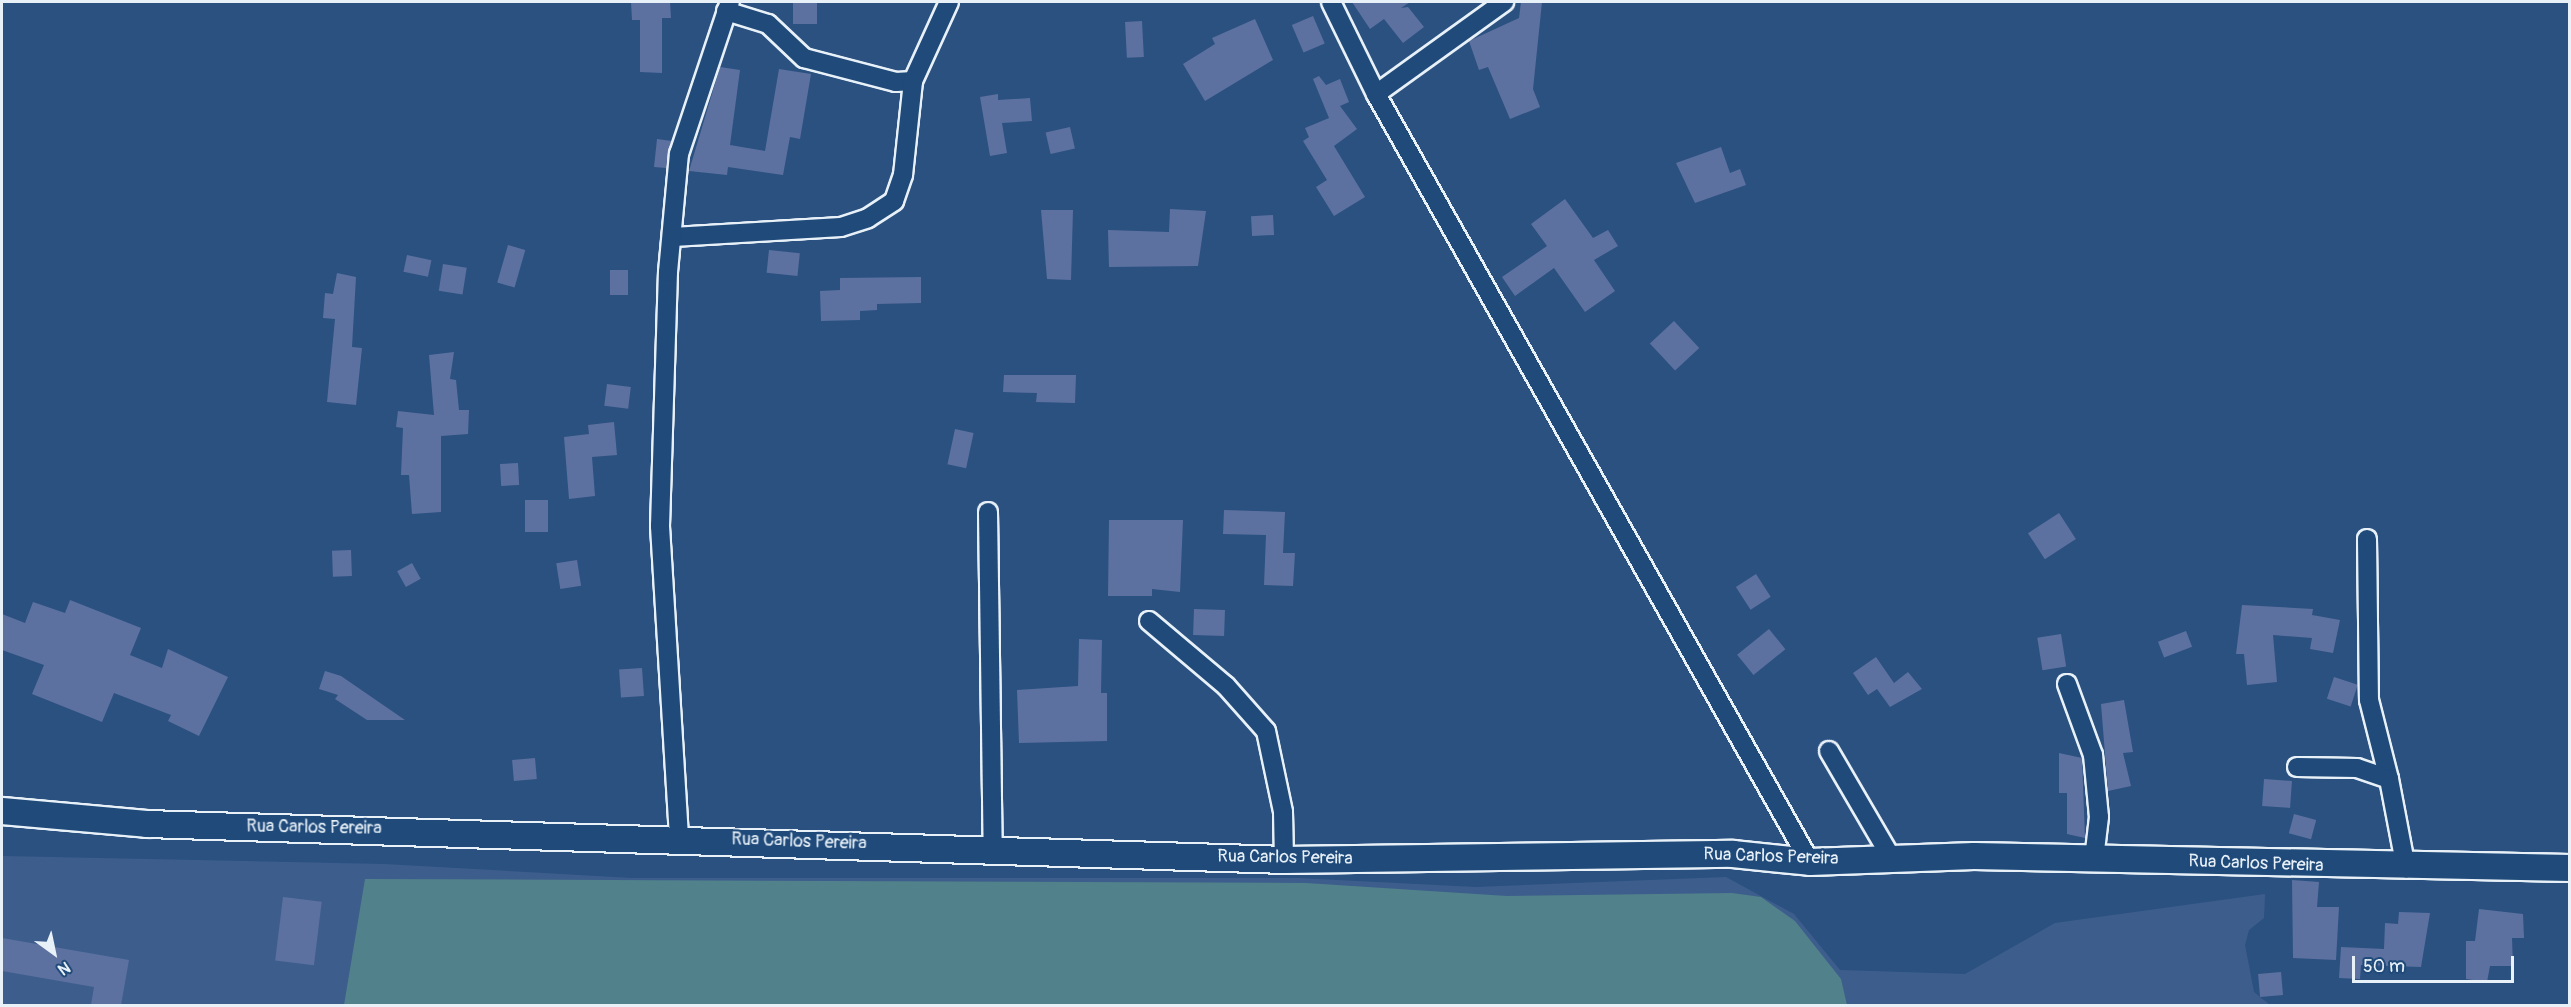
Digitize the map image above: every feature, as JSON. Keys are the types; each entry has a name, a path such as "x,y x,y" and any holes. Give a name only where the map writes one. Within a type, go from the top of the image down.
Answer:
{"main road":[{"name":"Rua Carlos Pereira","path":"2,810 147,825 679,837 1284,860 1733,854 1810,862 1892,859 2094,859 2406,868 2570,868"}],"street":[{"path":"673,237 841,227 881,211 894,201 903,175 913,81 949,2"},
{"path":"1331,2 1377,94 1810,862"},
{"path":"1377,94 1504,2"},
{"path":"679,837 660,526 678,154 728,6 768,24 804,58 896,82 913,81"},
{"path":"988,512 993,850"},
{"path":"2367,539 2368,699 2389,779 2406,868"},
{"path":"1149,621 1226,686 1266,731 1282,812 1284,860"},
{"path":"2067,684 2093,755 2099,817 2094,859"},
{"path":"1829,751 1892,859"},
{"path":"2297,766 2357,768 2389,779"}],"shaded area":[{"path":"2,856 384,864 632,878 1298,878 1476,887 1726,877 1794,914 1840,970 1965,974 2055,923 2265,894 2264,918 2249,930 2245,945 2254,992 2270,1005 2,1005"}],"green space":[{"path":"365,879 1306,883 1507,896 1732,893 1761,897 1795,921 1841,979 1847,1005 344,1005"}],"building":[{"path":"631,2 670,2 671,18 662,18 662,73 640,72 640,20 632,20"},
{"path":"793,2 817,2 817,24 793,24"},
{"path":"1352,2 1410,2 1401,8 1408,7 1424,27 1403,43 1384,19 1370,29"},
{"path":"1521,2 1542,2 1533,89 1540,107 1510,119 1488,67 1479,70 1469,41 1519,18"},
{"path":"1313,16 1325,44 1304,53 1292,25"},
{"path":"1255,19 1273,60 1205,101 1183,64 1215,44 1212,38"},
{"path":"1142,21 1144,57 1127,58 1125,22"},
{"path":"720,67 740,70 730,145 765,151 779,69 811,74 800,139 790,137 783,175 728,167 727,175 689,171"},
{"path":"1319,76 1326,85 1340,79 1349,102 1340,106 1357,129 1334,146 1365,197 1334,216 1316,187 1327,180 1303,141 1309,137 1305,128 1329,118 1313,79"},
{"path":"998,94 998,100 1030,98 1032,121 1002,123 1007,153 990,156 980,97"},
{"path":"1070,127 1075,148 1051,154 1046,133"},
{"path":"657,139 672,141 666,168 654,167"},
{"path":"1721,147 1730,173 1740,169 1746,185 1695,203 1676,163"},
{"path":"1565,199 1593,238 1608,230 1618,246 1594,260 1615,291 1585,312 1554,268 1515,296 1502,277 1547,246 1531,224"},
{"path":"1170,209 1206,211 1198,266 1109,267 1108,230 1169,232"},
{"path":"1041,210 1073,210 1071,280 1047,279"},
{"path":"1273,215 1274,235 1252,236 1251,216"},
{"path":"508,245 525,250 515,287 497,282"},
{"path":"769,250 800,253 797,276 767,273"},
{"path":"407,255 431,260 428,277 403,272"},
{"path":"443,264 467,268 462,294 439,291"},
{"path":"610,270 628,270 628,295 610,295"},
{"path":"337,273 356,277 352,347 362,348 356,405 327,402 335,319 323,318 325,293 333,294"},
{"path":"921,277 921,303 877,304 877,310 860,311 860,320 821,321 820,291 840,290 840,278"},
{"path":"1674,321 1699,348 1675,371 1650,344"},
{"path":"454,352 450,379 456,380 459,410 469,410 468,434 441,436 441,512 412,514 409,475 401,475 403,428 396,427 398,411 434,415 429,355"},
{"path":"1004,375 1076,375 1075,403 1036,402 1037,393 1003,392"},
{"path":"607,384 631,387 628,409 604,406"},
{"path":"614,422 617,455 592,457 595,496 569,499 564,437 589,434 588,425"},
{"path":"955,429 974,433 966,468 948,464"},
{"path":"518,463 519,485 501,486 500,464"},
{"path":"525,500 548,500 548,532 525,532"},
{"path":"1224,510 1285,512 1283,553 1295,553 1293,586 1264,585 1266,535 1223,534"},
{"path":"2059,513 2076,539 2045,559 2028,533"},
{"path":"1109,520 1183,520 1180,592 1152,589 1152,596 1108,596"},
{"path":"351,550 352,576 333,577 332,551"},
{"path":"577,560 581,586 560,589 556,563"},
{"path":"412,563 421,579 406,587 397,571"},
{"path":"1756,574 1771,597 1751,610 1736,587"},
{"path":"70,600 141,628 130,655 162,668 168,649 228,677 199,736 168,721 171,715 114,693 102,722 32,694 44,665 2,650 2,614 25,623 33,602 65,613"},
{"path":"2242,605 2313,609 2312,615 2340,620 2333,653 2310,649 2312,638 2273,635 2277,682 2247,685 2244,654 2236,654"},
{"path":"1194,609 1225,610 1224,636 1193,635"},
{"path":"1769,629 1785,649 1753,675 1737,655"},
{"path":"2186,631 2192,647 2164,658 2158,642"},
{"path":"2061,634 2066,667 2042,670 2037,638"},
{"path":"1079,639 1102,640 1101,693 1107,693 1107,741 1019,743 1017,690 1078,686"},
{"path":"1876,657 1894,683 1908,672 1922,689 1890,707 1877,689 1868,695 1853,673"},
{"path":"642,668 644,696 621,698 619,670"},
{"path":"325,671 341,676 405,720 367,720 335,699 338,695 319,689"},
{"path":"2334,677 2358,685 2351,707 2327,699"},
{"path":"2124,700 2133,752 2123,753 2131,786 2108,791 2101,704"},
{"path":"2059,753 2082,758 2085,838 2067,834 2067,793 2059,793"},
{"path":"535,758 537,779 514,781 512,760"},
{"path":"2264,779 2292,781 2290,808 2262,806"},
{"path":"2294,814 2316,820 2311,839 2289,833"},
{"path":"2292,880 2319,882 2317,907 2339,907 2336,960 2293,958"},
{"path":"283,897 322,902 314,965 275,961"},
{"path":"2479,909 2523,914 2524,938 2512,938 2513,966 2490,966 2487,982 2466,979 2466,941 2475,941"},
{"path":"2399,912 2430,913 2421,967 2361,965 2360,979 2339,978 2341,947 2384,949 2385,923 2398,924"},
{"path":"2,938 129,960 121,1005 91,1005 94,987 2,971"},
{"path":"2281,972 2283,995 2260,997 2258,974"}]}
